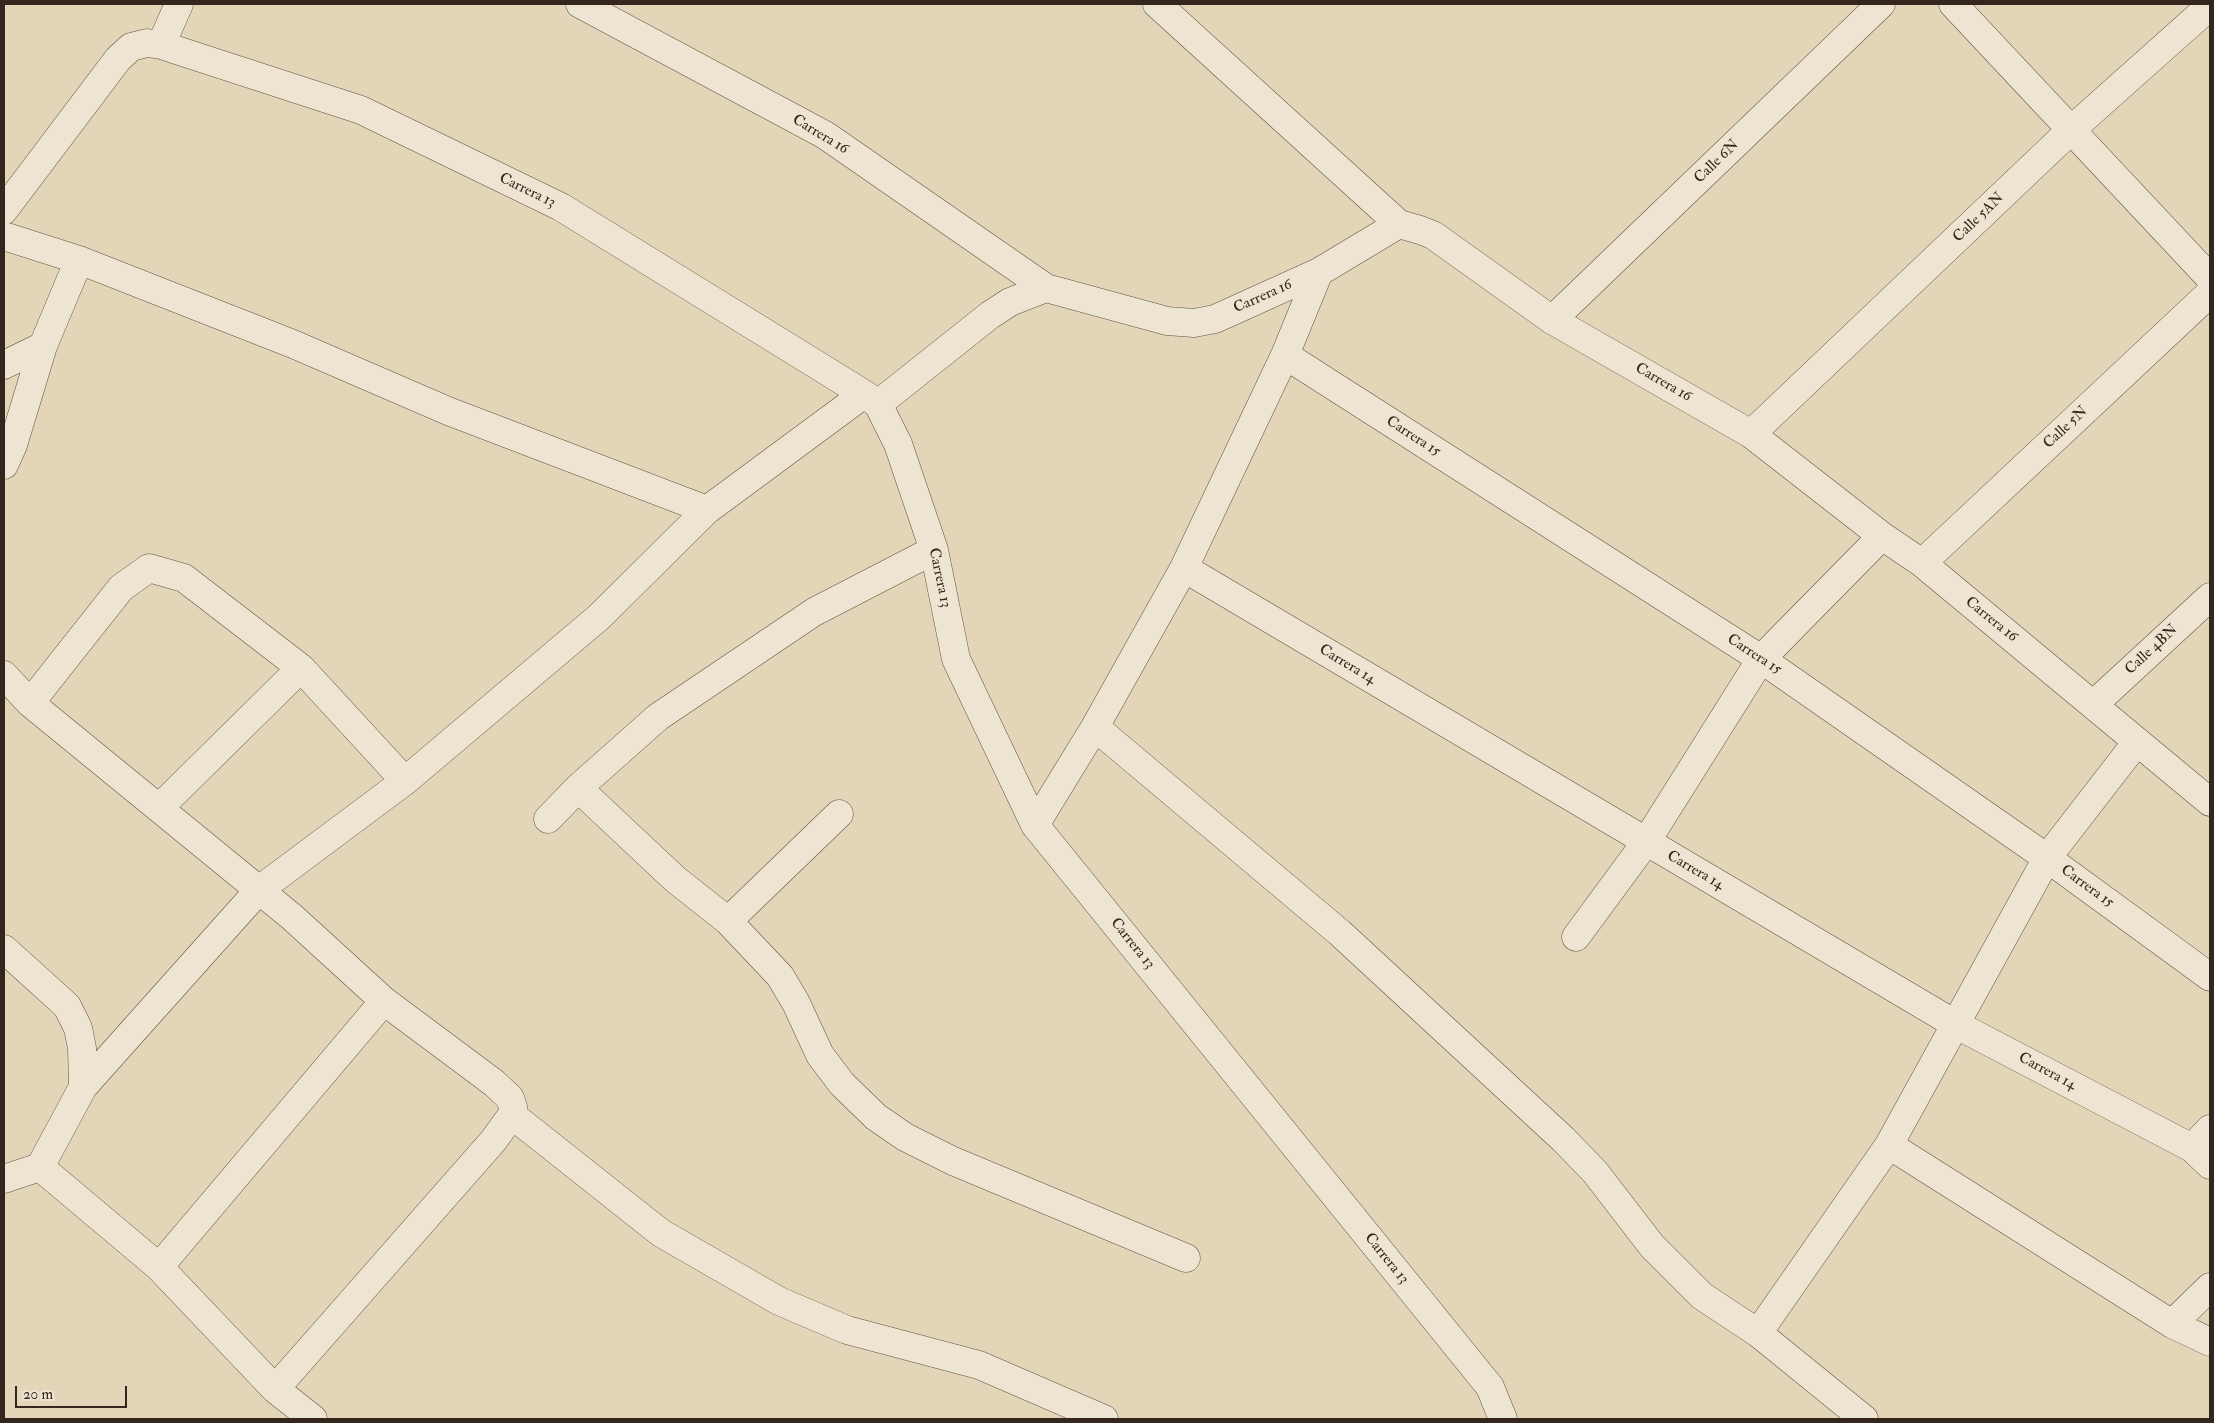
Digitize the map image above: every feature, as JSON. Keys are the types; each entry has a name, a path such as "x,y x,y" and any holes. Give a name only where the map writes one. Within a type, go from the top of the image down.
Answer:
{"street":[{"path":"4,210 118,59 131,47 154,44 179,4"},
{"name":"Carrera 16","path":"580,4 825,135 1046,288 1167,321 1194,323 1215,319 1318,272 1399,224 1433,235 1552,320 1751,434 1882,536 1922,564 2094,704 2136,743 2210,802"},
{"path":"1157,4 1399,224"},
{"name":"Calle 6N","path":"1552,320 1881,4"},
{"path":"1953,4 2210,278"},
{"name":"Calle 5AN","path":"1751,434 2071,130 2210,6"},
{"name":"Carrera 13","path":"154,44 361,110 561,207 871,399 898,444 934,550 956,659 1035,825 1490,1388 1503,1419"},
{"path":"4,236 78,260 292,344 448,411 707,510"},
{"path":"4,465 13,445 43,346 78,260"},
{"path":"1035,825 1095,727 1184,568 1285,354 1318,272"},
{"path":"4,1179 40,1166 83,1087 259,890 405,782 599,617 707,510 871,399 1003,306 1046,288"},
{"name":"Calle 5N","path":"1922,564 2210,293"},
{"path":"4,365 43,346"},
{"name":"Carrera 15","path":"1285,354 1761,659 2047,858 2210,977"},
{"path":"1576,938 1646,842 1761,659 1882,536"},
{"path":"548,819 578,788 658,717 814,612 934,550"},
{"path":"30,703 120,588 149,568 184,578 301,668 405,782"},
{"name":"Carrera 14","path":"1184,568 1955,1024 2204,1148"},
{"name":"Calle 4BN","path":"2094,704 2210,597"},
{"path":"159,808 301,668"},
{"path":"4,675 30,703 292,917 384,1001 494,1083 510,1098 513,1107 512,1115 492,1141 275,1389"},
{"path":"1095,727 1340,933 1563,1139 1595,1172 1652,1246 1702,1296 1758,1333 1864,1419"},
{"path":"1758,1333 1889,1145 2047,858 2136,743"},
{"path":"578,788 676,879 728,921 780,976 796,1003 820,1055 842,1084 876,1117 905,1137 953,1161 1186,1258"},
{"path":"728,921 839,814"},
{"path":"4,949 67,1006 78,1028 82,1048 83,1087"},
{"path":"159,1267 384,1001"},
{"path":"512,1115 661,1233 779,1301 847,1330 979,1365 1104,1419"},
{"path":"1889,1145 2172,1324 2210,1342"},
{"path":"40,1166 159,1267 275,1389 313,1419"},
{"path":"2172,1324 2210,1287"}]}
